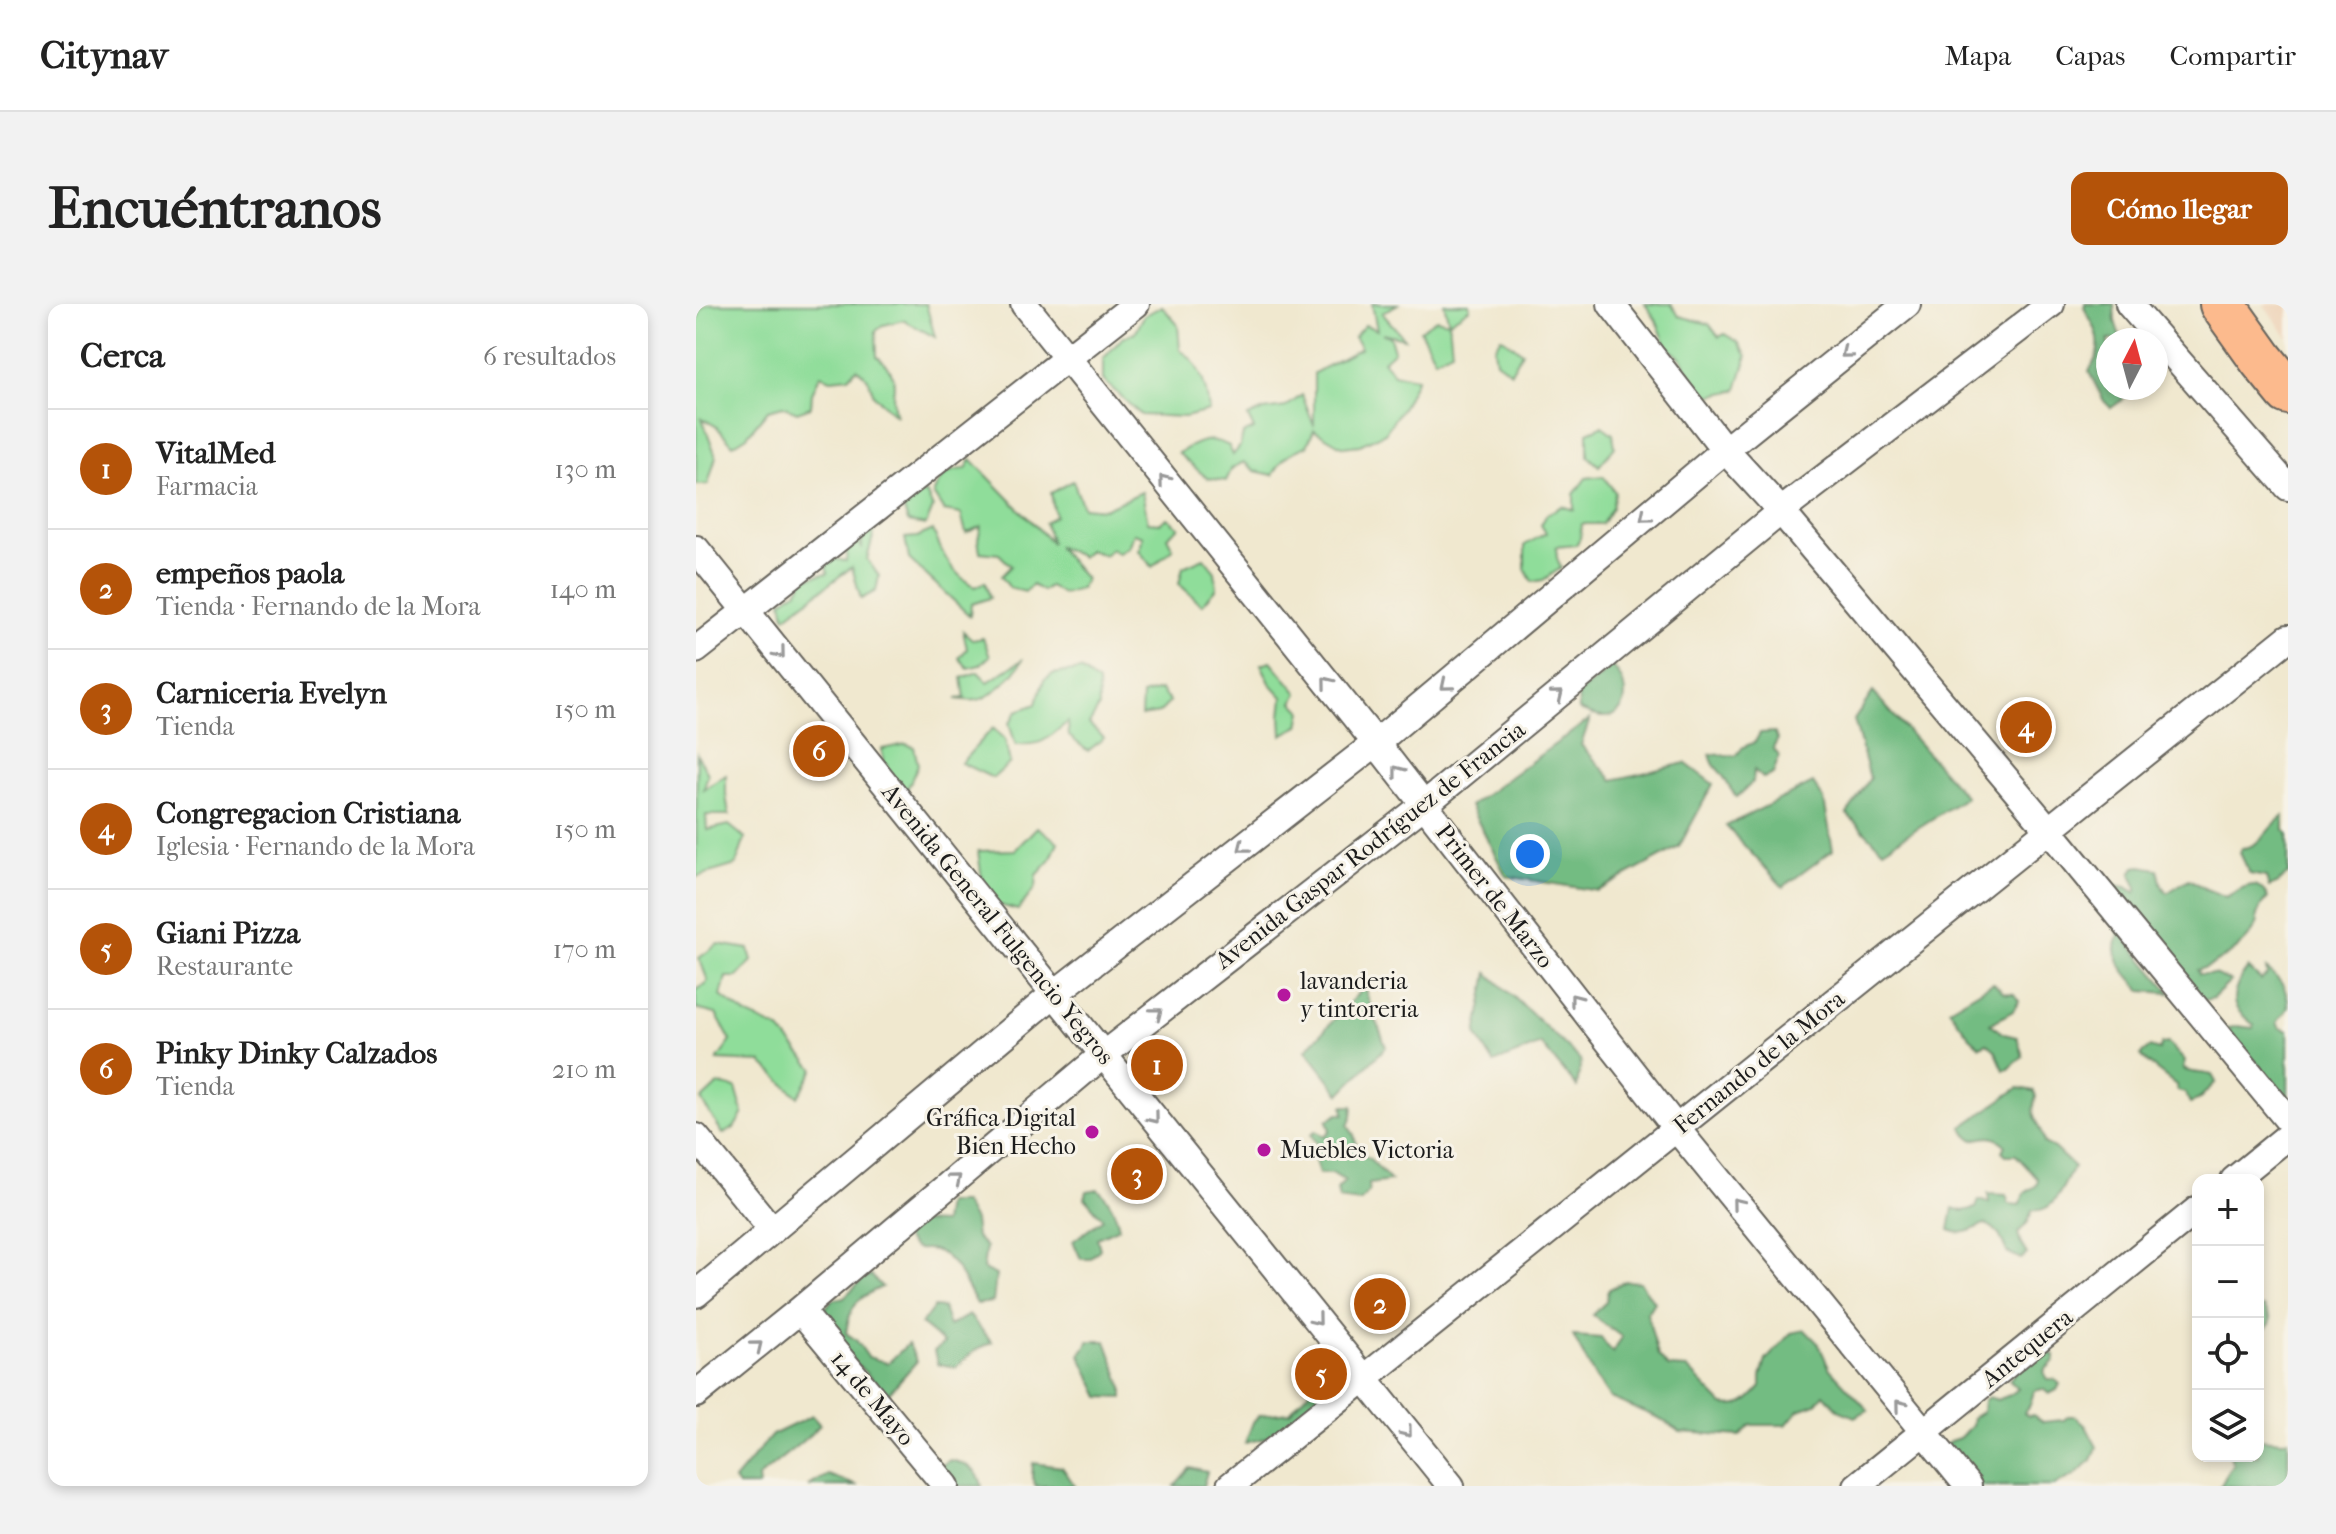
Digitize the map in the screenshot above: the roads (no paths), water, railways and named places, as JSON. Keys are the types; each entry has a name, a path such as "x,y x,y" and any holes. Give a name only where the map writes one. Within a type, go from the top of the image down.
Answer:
{"highway":[{"path":"2222,304 2287,389"}],"street":[{"name":"Primer de Marzo","path":"1024,304 1376,743 1676,1128 1968,1486"},
{"path":"696,650 1136,304"},
{"path":"1611,304 1725,450 1781,511 2288,1120"},
{"path":"696,1294 1054,994 1376,743 1725,450 1907,304"},
{"name":"Avenida Gaspar Rodríguez de Francia","path":"696,1394 1103,1055 1424,805 1781,511 2051,304"},
{"path":"2129,304 2288,487"},
{"name":"Avenida General Fulgencio Yegros","path":"696,549 1451,1486"},
{"name":"Fernando de la Mora","path":"1230,1486 2288,638"},
{"path":"2241,1174 2288,1136"},
{"path":"696,1137 772,1230"},
{"name":"Antequera","path":"1857,1486 2192,1214"},
{"name":"14 de Mayo","path":"800,1310 946,1486"}],"place":[{"name":"Congregacion Cristiana","path":"2026,727"},
{"name":"Pinky Dinky Calzados","path":"819,751"},
{"name":"lavanderia y tintoreria","path":"1284,995"},
{"name":"VitalMed","path":"1157,1065"},
{"name":"Gráfica Digital Bien Hecho","path":"1092,1132"},
{"name":"Muebles Victoria","path":"1264,1150"},
{"name":"Carniceria Evelyn","path":"1137,1174"},
{"name":"empeños paola","path":"1380,1304"},
{"name":"Giani Pizza","path":"1321,1374"}]}
